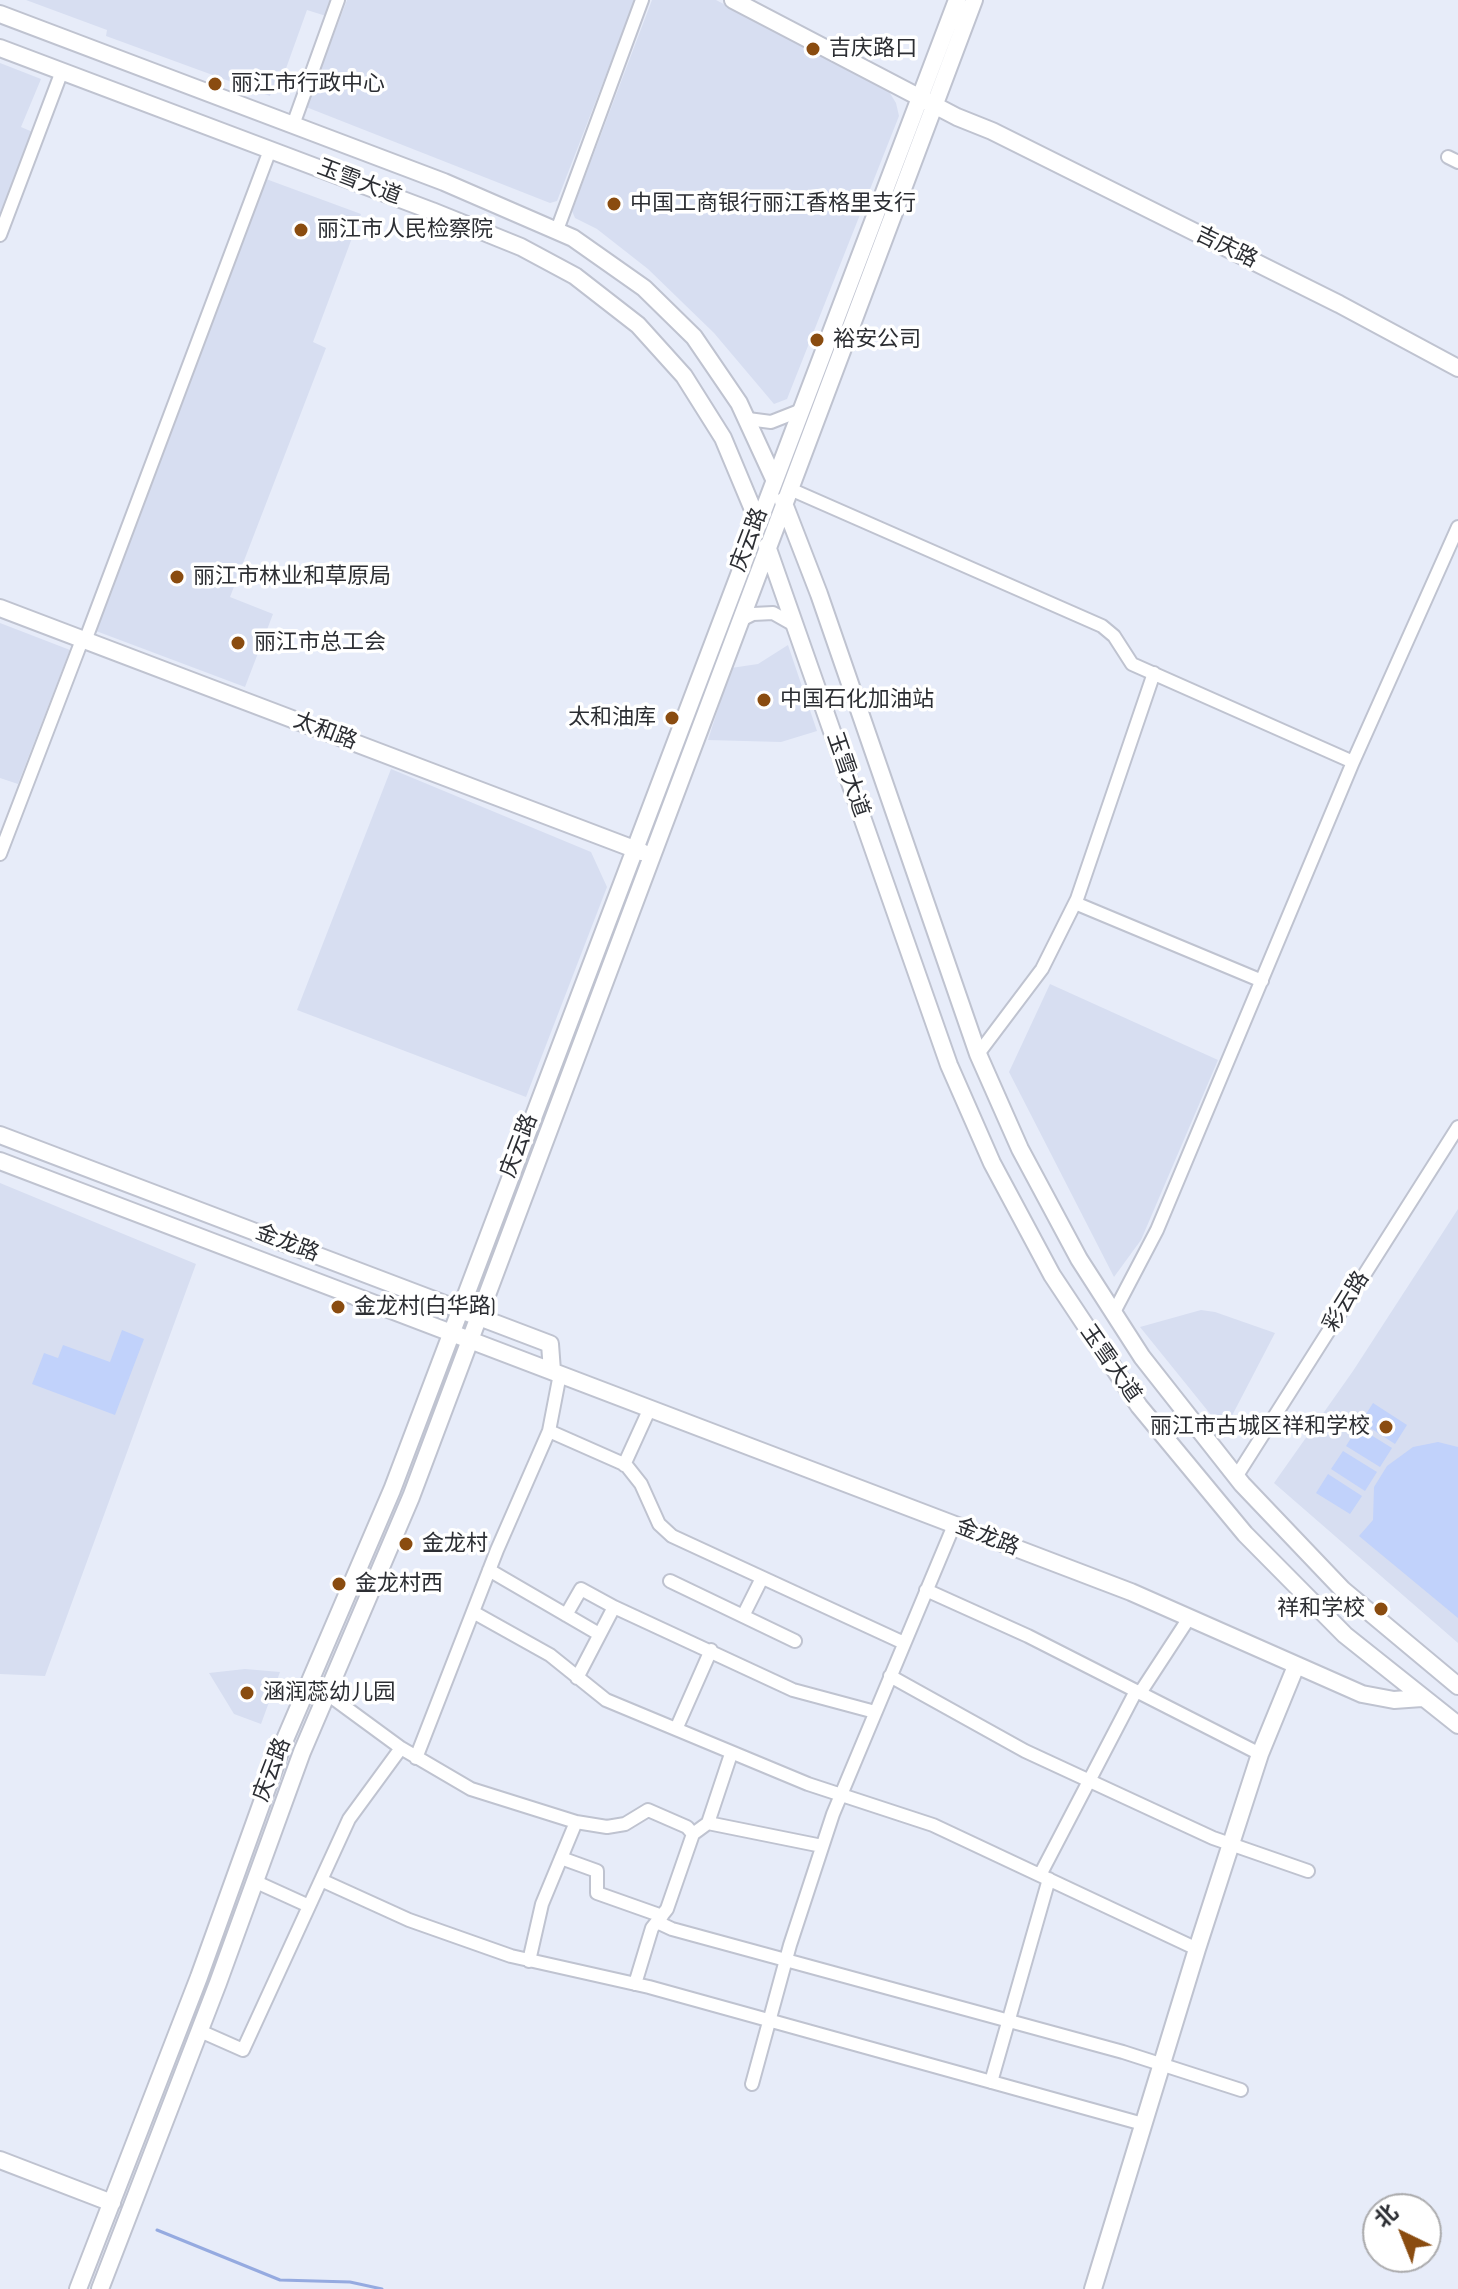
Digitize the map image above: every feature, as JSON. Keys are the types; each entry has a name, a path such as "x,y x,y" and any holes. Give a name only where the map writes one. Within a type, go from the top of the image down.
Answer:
{"main road":[{"name":"吉庆路","path":"733,0 920,92"},
{"name":"吉庆路","path":"755,0 992,131 1339,304 1458,368"},
{"name":"庆云路","path":"78,2289 199,1977 263,1795 392,1490 632,848 957,0"},
{"name":"庆云路","path":"100,2289 326,1693 411,1497 974,0"},
{"name":"玉雪大道","path":"0,14 293,125 557,230 618,268 677,319 720,371 748,419 774,477 788,497 978,1054 1039,1187 1113,1314 1164,1388 1236,1477 1355,1601 1458,1686"},
{"name":"玉雪大道","path":"0,48 521,247 566,271 608,299 654,341 694,389 723,438 797,627 949,1065 992,1163 1052,1275 1116,1375 1219,1505 1322,1612 1458,1725"},
{"name":"太和路","path":"0,608 651,855"},
{"name":"金龙路","path":"0,1135 550,1344 556,1372"},
{"name":"金龙路","path":"0,1161 954,1525 1189,1618 1371,1697 1422,1698"},
{"path":"1093,2289 1260,1754 1296,1666"},
{"path":"0,2160 112,2203"}],"street":[{"path":"293,125 338,0"},
{"path":"557,230 642,0"},
{"path":"0,235 62,71"},
{"path":"0,854 270,150"},
{"path":"748,419 779,421 799,411"},
{"path":"788,497 1102,626 1114,636 1132,664 1353,762"},
{"path":"1113,1314 1157,1230 1353,762 1458,527"},
{"path":"741,620 753,614 773,613 797,627"},
{"path":"978,1054 1042,969 1075,903 1154,673"},
{"path":"1075,903 1262,981"},
{"name":"彩云路","path":"1236,1477 1458,1127"},
{"path":"416,1758 489,1570 549,1431 556,1372"},
{"path":"624,1465 650,1408"},
{"path":"549,1431 624,1465 641,1484 666,1533 904,1643"},
{"path":"752,2084 785,1961 822,1846 954,1525"},
{"path":"489,1570 599,1634"},
{"path":"743,1616 762,1578"},
{"path":"670,1581 795,1641"},
{"path":"566,1615 581,1589 793,1690 875,1712"},
{"path":"926,1590 1260,1754"},
{"path":"577,1678 614,1607"},
{"path":"473,1612 550,1655 606,1700 677,1727 731,1754 933,1825 1197,1949"},
{"path":"991,2082 1044,1877 1089,1781 1138,1692 1189,1618"},
{"path":"677,1727 711,1650"},
{"path":"890,1676 1025,1751 1089,1781 1231,1845 1308,1871"},
{"path":"326,1693 416,1758 471,1789 576,1822 614,1827 648,1810 687,1827 693,1834"},
{"path":"200,2031 243,2050 349,1819 401,1748"},
{"path":"635,1984 693,1834 708,1823 731,1754"},
{"path":"529,1961 542,1904 576,1822"},
{"path":"708,1823 822,1846"},
{"path":"561,1858 597,1871 597,1893 659,1919 785,1961 1009,2019 1241,2090"},
{"path":"321,1880 444,1933 529,1961 635,1984 1143,2124"},
{"path":"254,1881 309,1906"}],"shaded area":[{"path":"26,0 332,0 326,16 307,10 284,74 278,72 270,96 106,36 107,30"},
{"path":"347,0 635,0 557,201 550,203 306,107"},
{"path":"652,0 716,0 888,90 896,103 899,116 787,399 774,404 714,333 648,269 597,229 575,218 572,211"},
{"path":"0,63 41,79 21,127 35,133 0,224"},
{"path":"266,179 361,214 313,342 326,348 230,597 273,614 245,687 96,631"},
{"path":"0,623 70,650 18,784 0,778"},
{"name":"中国石化加油站","path":"788,645 817,731 781,742 708,740 731,668 758,664"},
{"path":"391,769 591,852 607,887 526,1097 297,1010"},
{"path":"1050,984 1218,1060 1141,1240 1114,1277 1009,1072"},
{"path":"0,1183 196,1264 45,1676 0,1674"},
{"name":"丽江市古城区祥和学校","path":"1458,1209 1458,1643 1274,1483 1353,1371"},
{"path":"1201,1310 1275,1333 1224,1431 1140,1327"},
{"path":"122,1330 144,1339 115,1415 32,1384 44,1353 58,1358 63,1345 110,1362"},
{"path":"1373,1403 1407,1425 1395,1444 1361,1422"},
{"path":"1358,1427 1392,1448 1380,1467 1346,1446"},
{"path":"1438,1442 1458,1447 1458,1618 1359,1536 1373,1520 1374,1487 1387,1466 1413,1447"},
{"path":"1343,1451 1377,1472 1365,1491 1331,1469"},
{"path":"1328,1474 1362,1496 1350,1514 1316,1493"},
{"name":"涵润蕊幼儿园","path":"245,1669 280,1672 261,1724 234,1714 209,1673"}],"waterway":[{"path":"157,2230 280,2280 350,2282 382,2289"}],"place":[{"name":"吉庆路口","path":"813,49"},
{"name":"丽江市行政中心","path":"215,84"},
{"name":"中国工商银行丽江香格里支行","path":"614,204"},
{"name":"丽江市人民检察院","path":"301,230"},
{"name":"裕安公司","path":"817,340"},
{"name":"丽江市林业和草原局","path":"177,577"},
{"name":"丽江市总工会","path":"238,643"},
{"name":"中国石化加油站","path":"764,700"},
{"name":"太和油库","path":"672,718"},
{"name":"金龙村(白华路)","path":"338,1307"},
{"name":"丽江市古城区祥和学校","path":"1386,1427"},
{"name":"金龙村","path":"406,1544"},
{"name":"金龙村西","path":"339,1584"},
{"name":"祥和学校","path":"1381,1609"},
{"name":"涵润蕊幼儿园","path":"247,1693"}]}
